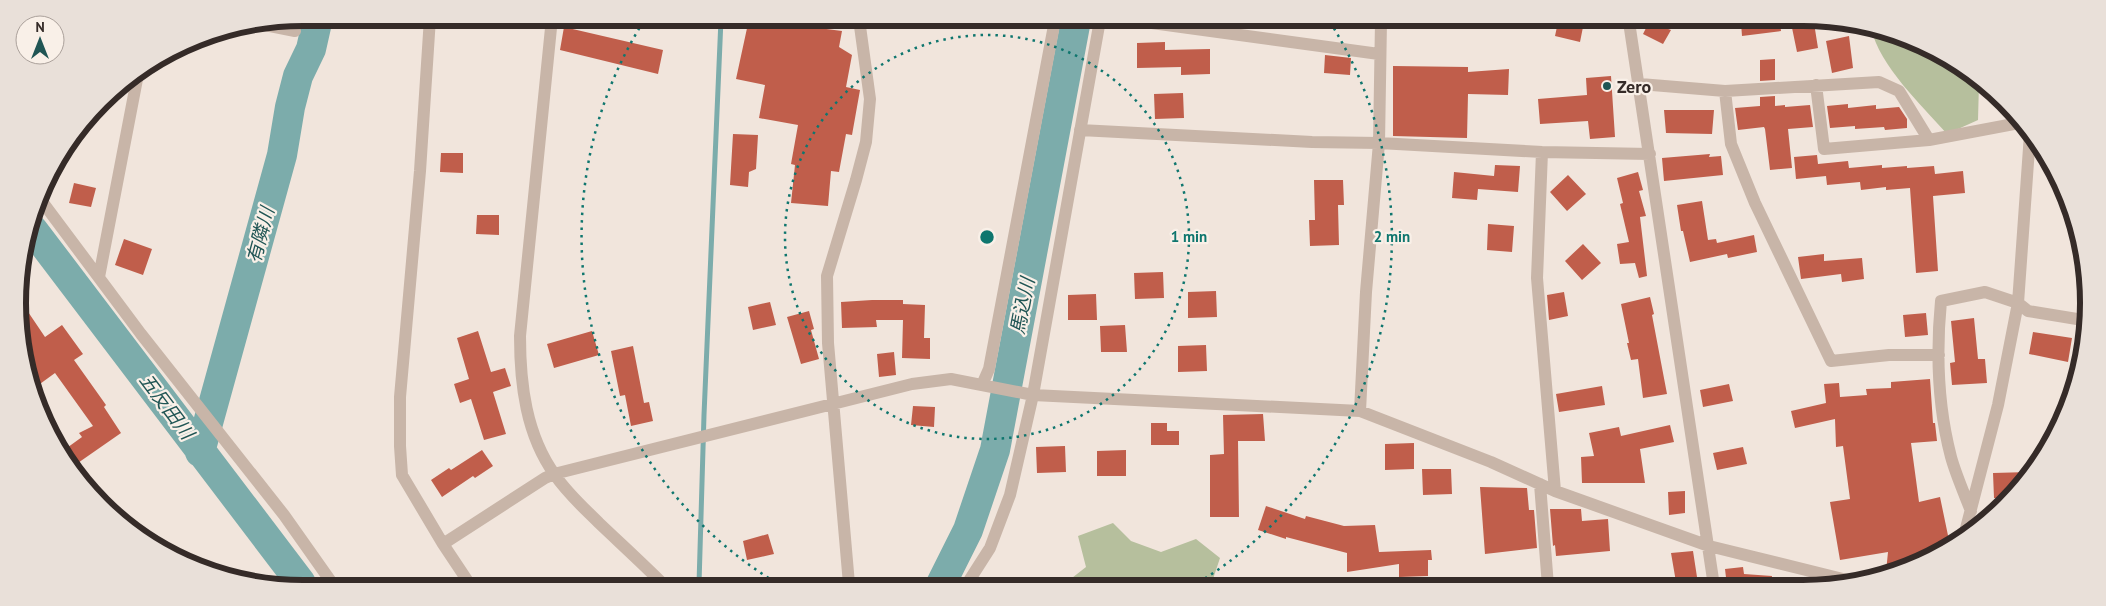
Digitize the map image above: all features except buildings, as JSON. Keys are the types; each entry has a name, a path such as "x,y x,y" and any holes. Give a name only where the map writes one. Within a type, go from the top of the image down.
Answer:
{"street":[{"path":"429,26 418,190 400,397 400,446 402,475 466,580"},
{"path":"551,26 520,336 520,372 527,412 538,443 554,474 570,494 659,580"},
{"path":"849,580 828,343 827,276 866,142 870,99 861,26"},
{"path":"985,385 1054,26"},
{"path":"970,580 990,548 1010,495 1032,395 1099,26"},
{"path":"1174,26 1379,54"},
{"path":"1360,411 1366,292 1379,143 1381,26"},
{"path":"1630,26 1640,84 1713,580"},
{"path":"279,28 295,31"},
{"path":"99,277 136,82"},
{"path":"1640,84 1725,90 1879,82 1899,91 1928,140"},
{"path":"1816,86 1824,149 1928,140 2014,124"},
{"path":"1725,90 1731,144 1755,202 1831,361 1889,355 1939,355"},
{"path":"1080,130 1542,152 1650,154"},
{"path":"1967,526 1998,405 2018,303 2029,144"},
{"path":"1542,152 1537,278 1555,490"},
{"path":"44,204 217,433 284,516 330,580"},
{"path":"1971,511 1952,458 1942,411 1939,355 1941,301 1985,292 2018,303 2028,311 2079,319"},
{"path":"443,544 544,478 554,474 912,384 951,379 1032,395 1360,411 1491,462 1555,490 1709,546 1836,577"},
{"path":"1540,484 1548,580"}],"green space":[{"path":"1874,36 1909,47 1941,63 1971,83 1979,90 1978,120 1947,134 1892,71"},
{"path":"1113,523 1131,541 1161,552 1196,539 1220,558 1213,580 1069,580 1086,567 1078,536"}],"waterway":[{"name":"有隣川","path":"200,452 282,155 290,107 298,76 311,49 316,26"},
{"path":"699,580 704,415 721,26"},
{"name":"馬込川","path":"943,580 968,530 995,450 1075,26"},
{"name":"五反田川","path":"35,233 299,580"}],"place":[{"name":"Zero","path":"1607,86"}]}
